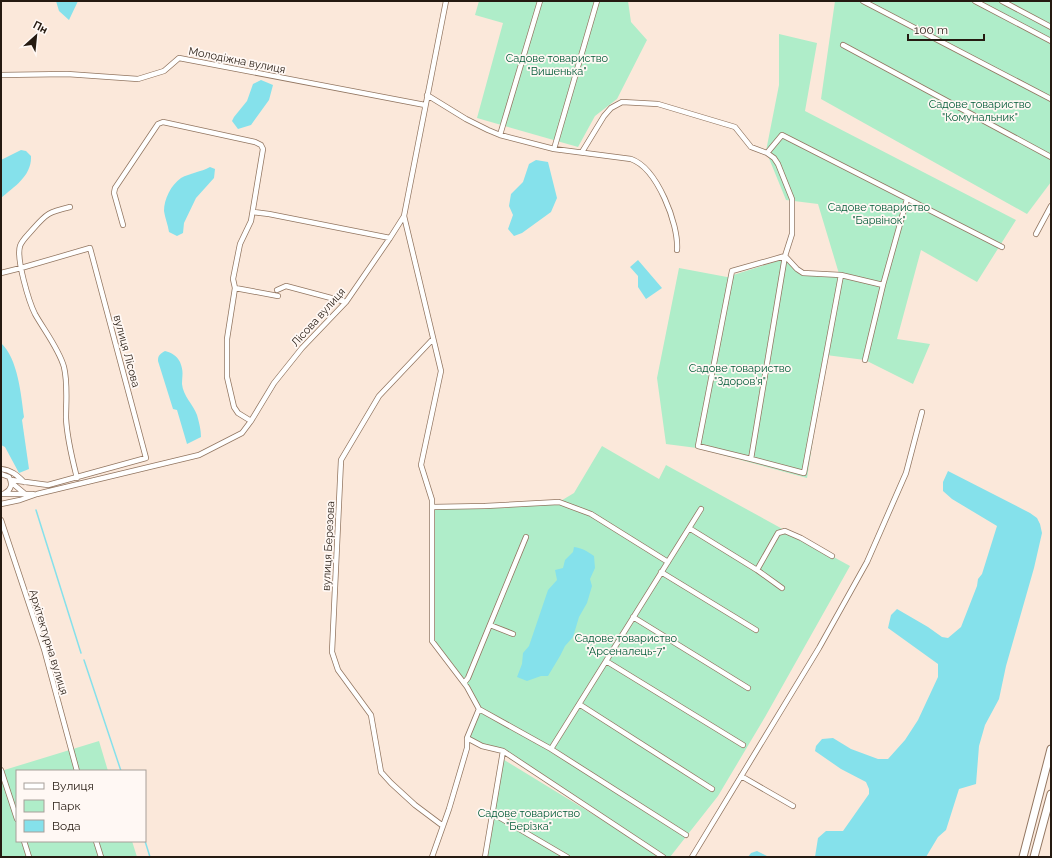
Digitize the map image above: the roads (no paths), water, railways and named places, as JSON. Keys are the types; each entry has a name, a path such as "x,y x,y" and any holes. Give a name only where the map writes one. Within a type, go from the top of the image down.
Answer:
{"main road":[{"path":"1023,857 1051,749"},
{"path":"1034,857 1051,794"}],"street":[{"name":"Лісова вулиця","path":"37,494 199,455 242,433 274,383 302,348 346,302 404,216 446,1"},
{"path":"500,135 540,1"},
{"path":"554,149 597,1"},
{"path":"864,1 1051,100"},
{"path":"975,1 1051,41"},
{"path":"1002,1 1051,27"},
{"path":"843,45 1051,157"},
{"name":"Молодіжна вулиця","path":"1,75 67,74 138,79 164,70 179,58 425,105"},
{"path":"427,95 466,119 500,135 554,149 631,159 638,162 643,166 660,188 670,210 678,239 677,250"},
{"path":"582,152 604,116 611,108 622,102 658,104 736,127 751,147 774,158 778,164 792,199 792,234 785,256 751,459"},
{"path":"123,225 114,193 115,188 158,124 163,122 255,142 261,145 263,149 253,212 251,221 240,244 227,339 227,377 234,407 238,413 251,421"},
{"path":"767,154 782,135 1002,247"},
{"path":"865,360 883,285 907,199"},
{"path":"1036,234 1051,206"},
{"path":"11,482 48,485 77,478 68,445 66,418 67,390 64,367 34,312 21,268 19,253 20,246 24,240 45,215 70,207"},
{"path":"253,212 390,238"},
{"path":"404,216 441,371 421,465 432,500 432,641 464,683 480,709 551,749 686,834"},
{"name":"вулиця Лісова","path":"21,268 90,248 146,458 77,478"},
{"path":"785,256 797,269 803,272 841,275 883,285"},
{"path":"785,256 732,271 698,446 804,473 841,275"},
{"path":"1,273 21,268"},
{"path":"277,290 286,286 346,302"},
{"path":"235,288 278,296"},
{"name":"вулиця Березова","path":"434,339 379,396 341,460 332,652 338,670 371,715 381,772 416,805 443,826"},
{"path":"692,857 818,648 867,562 906,473 922,412"},
{"path":"1,469 6,469 14,473 24,482"},
{"path":"1,474 6,475 11,482 24,493"},
{"path":"1,494 8,492 11,482"},
{"path":"1,494 37,494"},
{"path":"1,504 20,500 37,494"},
{"path":"432,507 559,502 591,514 668,562"},
{"path":"551,749 701,509"},
{"name":"Архітектурна вулиця","path":"1,520 44,648 77,770"},
{"path":"689,528 757,570 782,588"},
{"path":"757,570 778,533 786,531 832,556"},
{"path":"464,683 468,678 526,537"},
{"path":"661,572 756,630"},
{"path":"633,617 748,688"},
{"path":"490,625 513,634"},
{"path":"606,660 743,745"},
{"path":"579,704 712,789"},
{"path":"432,857 467,748 467,738 480,709"},
{"path":"467,738 482,746 502,751 663,857"},
{"path":"485,857 502,751"},
{"path":"1,770 16,816"},
{"path":"741,776 793,806"},
{"path":"492,813 567,857"},
{"path":"24,842 29,857"},
{"path":"96,842 101,857"}],"water":[{"path":"56,1 78,1 69,20 59,11"},
{"path":"261,80 273,85 269,100 251,125 238,129 232,121 247,101 253,84"},
{"path":"21,150 26,151 31,156 29,169 21,180 1,198 1,160"},
{"path":"536,160 548,162 557,198 551,212 522,233 514,236 508,229 513,215 509,206 511,194 523,182 529,164"},
{"path":"210,167 215,169 214,178 196,198 184,223 183,233 177,236 169,232 164,211 165,202 171,188 181,178"},
{"path":"638,260 662,288 646,299 638,287 638,276 630,267"},
{"path":"1,343 7,350 15,367 22,398 24,417 22,420 29,469 19,473 5,447 1,445"},
{"path":"165,351 174,355 180,362 183,388 197,415 199,423 201,437 187,444 177,410 173,409 158,361 158,357"},
{"path":"948,471 1030,513 1037,518 1042,533 1034,568 1006,666 999,699 985,725 979,746 976,784 959,789 946,830 938,837 926,857 815,857 818,838 826,831 843,831 869,794 869,789 866,782 841,769 815,751 816,746 822,739 833,738 851,749 878,759 888,759 905,740 918,720 938,677 938,664 888,628 891,615 897,609 942,637 948,638 961,627 977,586 978,579 982,574 997,526 952,499 943,491 943,482"},
{"path":"574,547 580,548 594,556 595,568 590,579 592,586 587,603 579,617 573,637 565,646 548,676 541,676 527,681 517,677 522,664 523,653 529,646 548,590 557,580 555,570 563,568 565,560 573,552"},
{"path":"757,851 769,857 748,857 751,853"}],"waterway":[{"path":"36,510 81,653"},
{"path":"84,660 121,770"},
{"path":"145,842 150,857"}],"park label":[{"name":"Садове товариство \"Вишенька\"","path":"557,64"},
{"name":"Садове товариство \"Комунальник\"","path":"980,110"},
{"name":"Садове товариство \"Барвінок\"","path":"879,213"},
{"name":"Садове товариство \"Здоров'я\"","path":"740,374"},
{"name":"Садове товариство \"Арсеналець-7\"","path":"626,644"},
{"name":"Садове товариство \"Берізка\"","path":"529,819"}]}
